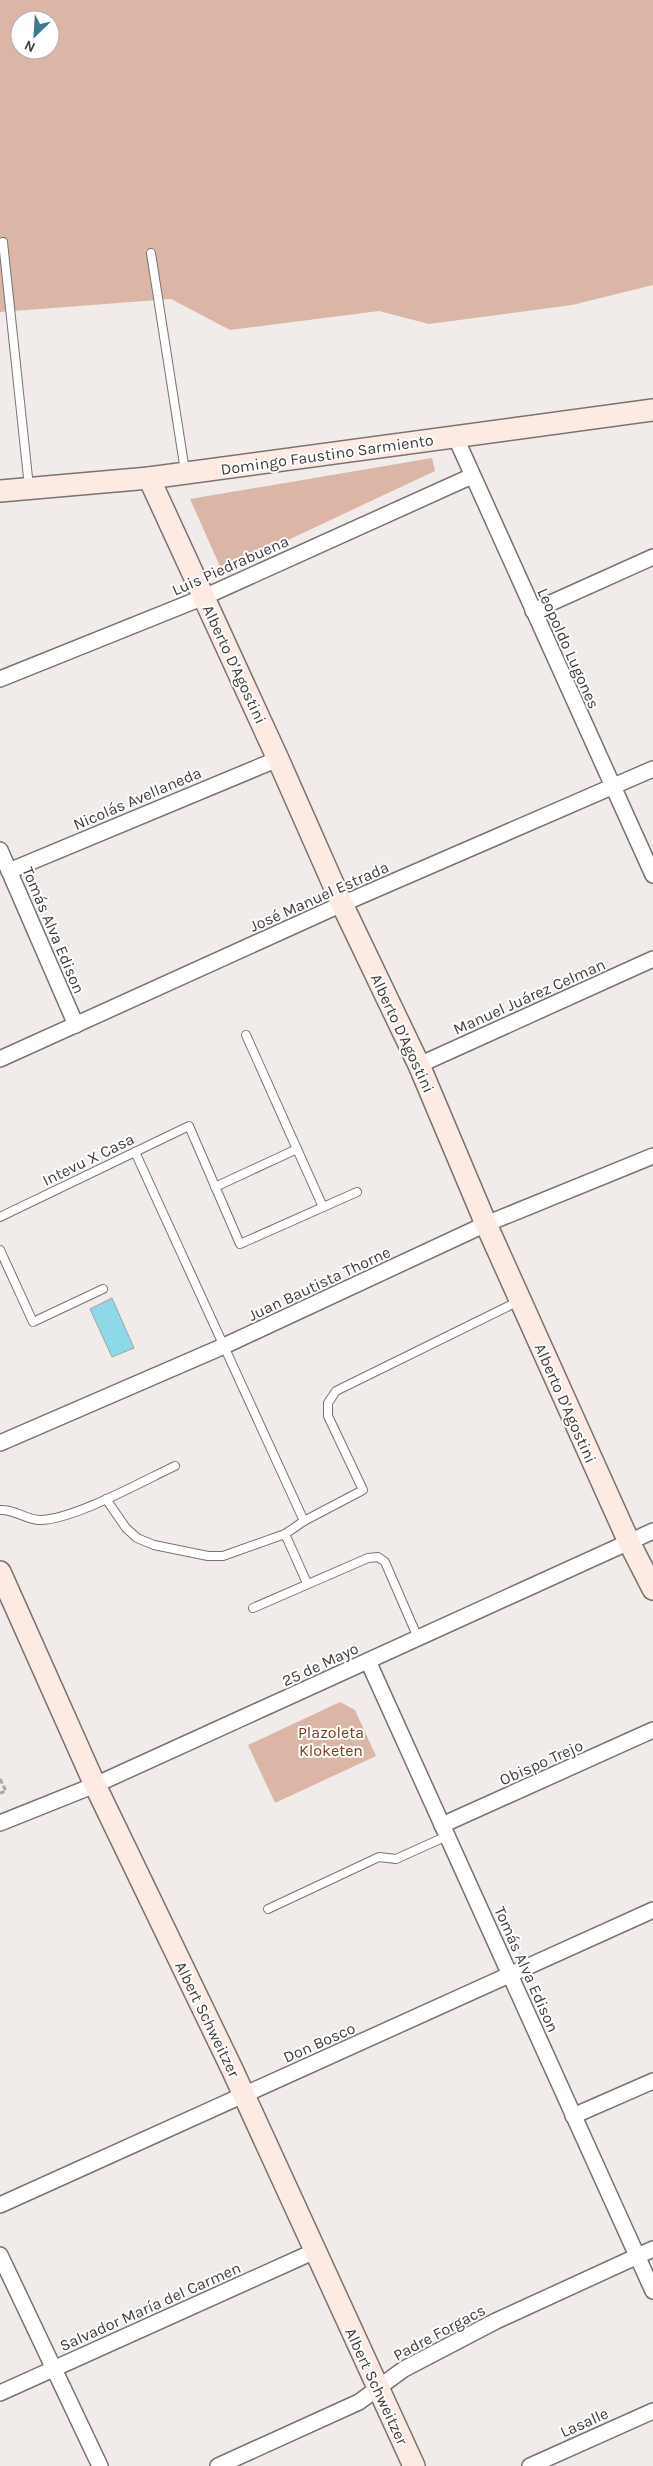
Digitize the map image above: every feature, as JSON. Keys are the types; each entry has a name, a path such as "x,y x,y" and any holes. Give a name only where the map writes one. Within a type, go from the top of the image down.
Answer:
{"main road":[{"name":"Domingo Faustino Sarmiento","path":"0,491 149,478 653,410"},
{"name":"Alberto D'Agostini","path":"149,478 278,758 342,904 419,1065 520,1301 629,1542 653,1589"},
{"name":"Albert Schweitzer","path":"0,1572 95,1785 244,2095 414,2466"}],"street":[{"name":"Leopoldo Lugones","path":"455,436 653,874"},
{"name":"Luis Piedrabuena","path":"0,679 204,597 472,476"},
{"path":"533,611 653,557"},
{"name":"Nicolás Avellaneda","path":"9,870 278,758"},
{"name":"José Manuel Estrada","path":"0,1059 342,904 653,769"},
{"name":"Tomás Alva Edison","path":"0,850 76,1024"},
{"name":"Manuel Juárez Celman","path":"419,1065 653,959"},
{"name":"Juan Bautista Thorne","path":"0,1443 224,1346 486,1224 653,1156"},
{"name":"25 de Mayo","path":"0,1823 95,1785 653,1531"},
{"name":"Tomás Alva Edison","path":"368,1661 653,2291"},
{"name":"Obispo Trejo","path":"445,1830 653,1730"},
{"name":"Don Bosco","path":"0,2205 653,1910"},
{"path":"573,2116 653,2081"},
{"name":"Padre Forgacs","path":"223,2465 359,2402 404,2369 496,2321 653,2249"},
{"name":"Salvador María del Carmen","path":"0,2393 315,2251"},
{"path":"0,2255 52,2369 100,2466"},
{"name":"Lasalle","path":"530,2466 653,2411"}],"lane":[{"path":"4,242 29,489"},
{"path":"151,253 186,473"},
{"path":"246,1034 323,1207"},
{"name":"Intevu X Casa","path":"0,1217 189,1126 215,1187"},
{"path":"297,1149 215,1187 240,1244 357,1192"},
{"path":"136,1152 304,1521"},
{"path":"0,1250 33,1322 103,1289"},
{"path":"106,1499 126,1528 137,1538 154,1545 208,1556 223,1556 285,1534 304,1521 364,1490 328,1416 328,1403 336,1391 520,1301"},
{"path":"0,1510 13,1510 39,1520 57,1518 106,1499 175,1466"},
{"path":"285,1534 307,1584"},
{"path":"254,1608 368,1558 378,1556 385,1562 418,1638"},
{"path":"268,1909 379,1857 396,1859 445,1830"}],"path":[{"path":"0,1779 6,1790 0,1793"}],"green space":[{"path":"0,0 653,0 653,285 572,305 429,324 379,311 230,330 171,299 0,312"},
{"path":"432,458 435,471 222,571 190,499"},
{"name":"Plazoleta Kloketen","path":"340,1702 355,1710 376,1756 275,1803 248,1745"}],"building":[{"path":"112,1298 134,1348 112,1357 90,1309"}]}
